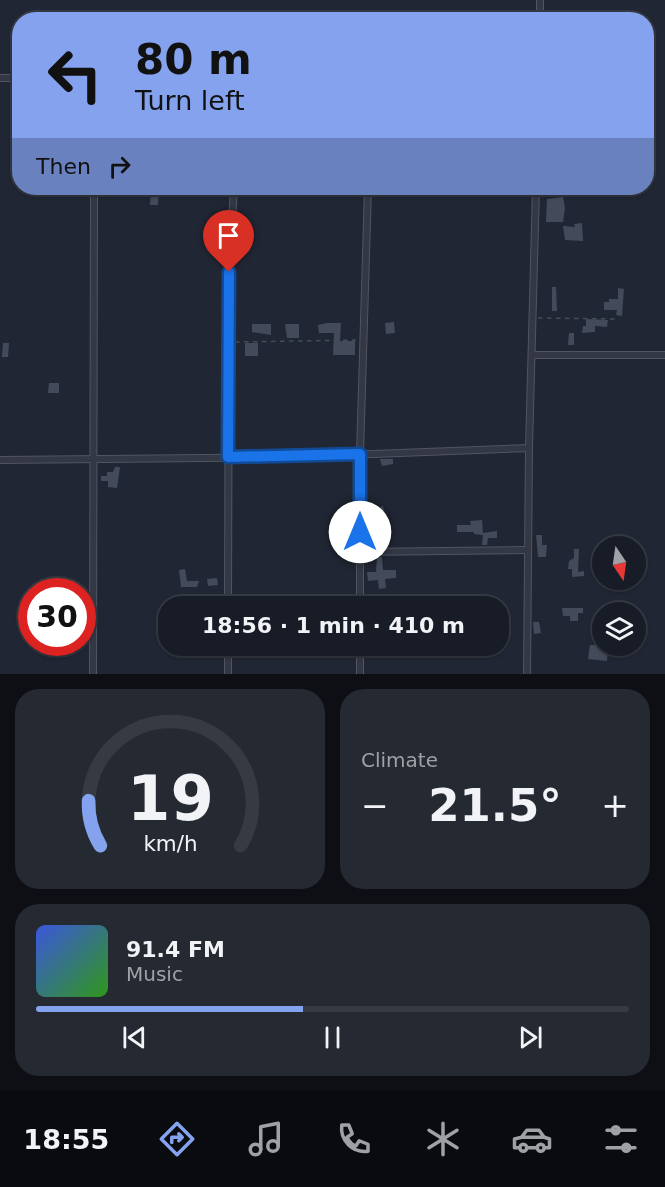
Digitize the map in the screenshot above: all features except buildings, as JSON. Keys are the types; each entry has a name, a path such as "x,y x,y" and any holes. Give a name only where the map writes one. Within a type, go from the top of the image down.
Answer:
{"street":[{"path":"93,674 94,195"},
{"path":"228,596 228,342 234,195"},
{"path":"360,596 360,454 368,195"},
{"path":"527,674 529,448 536,195"},
{"path":"533,355 665,354"},
{"path":"0,460 228,457 529,448"},
{"path":"360,552 528,550"},
{"path":"228,656 228,674"},
{"path":"360,656 360,674"}],"path":[{"path":"534,318 616,320"},
{"path":"228,342 363,340"}],"route":[{"path":"229,272 228,457 360,454 360,532"}]}
